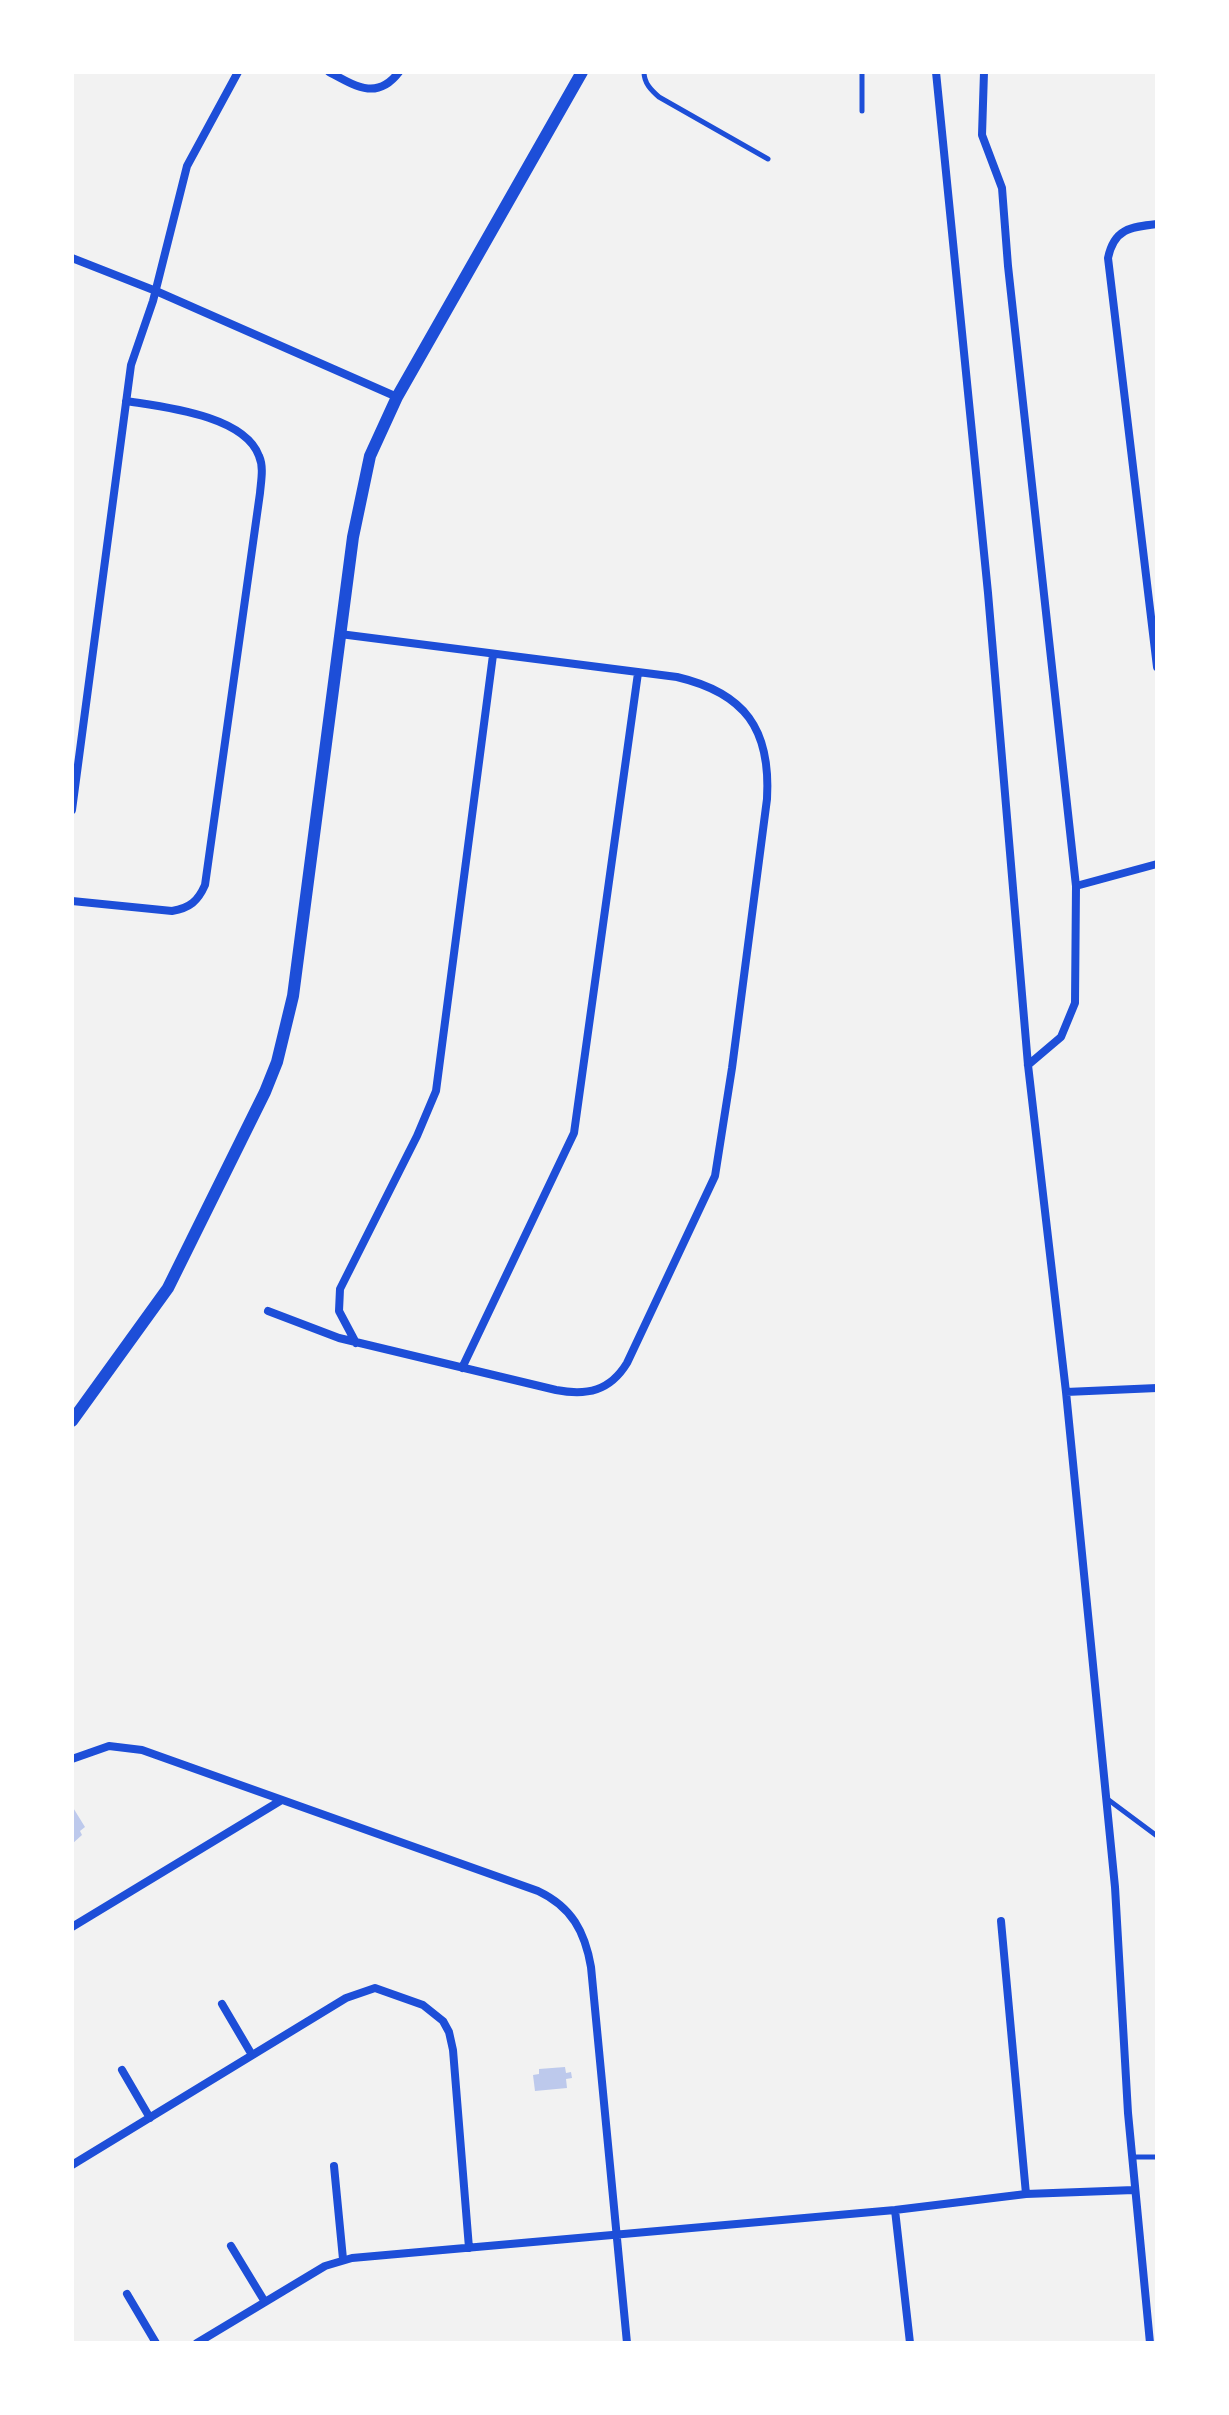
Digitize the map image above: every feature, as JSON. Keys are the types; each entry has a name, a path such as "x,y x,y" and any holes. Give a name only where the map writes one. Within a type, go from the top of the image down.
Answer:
{"street":[{"path":"72,810 131,365 156,291 187,166 238,72"},
{"path":"329,72 356,86 372,89 387,85 399,72"},
{"path":"72,1421 168,1288 277,1062 297,967 364,474 397,397 582,72"},
{"path":"936,72 985,562 1028,1065 1066,1392 1106,1798 1121,1971 1134,2190 1150,2343"},
{"path":"984,72 982,135 1002,188 1076,886 1075,1003 1061,1037 1028,1065"},
{"path":"1157,224 1134,227 1117,236 1108,258 1157,667"},
{"path":"72,258 156,291 397,397"},
{"path":"72,901 172,911 185,909 193,903 205,885 260,493 262,471 259,454 241,434 221,422 197,414 126,401"},
{"path":"268,1311 356,1343 573,1393 596,1391 615,1380 627,1363 715,1176 727,1109 763,831 767,770 755,729 748,716 731,698 693,680 340,634"},
{"path":"356,1343 339,1311 340,1289 417,1136 436,1091 493,655"},
{"path":"462,1368 574,1133 638,673"},
{"path":"1076,886 1157,864"},
{"path":"1066,1392 1157,1388"},
{"path":"72,1759 98,1748 130,1747 538,1891 561,1905 574,1918 585,1940 591,1967 627,2343"},
{"path":"72,1927 280,1801"},
{"path":"1001,1921 1026,2194"},
{"path":"72,2165 346,1998 367,1989 383,1989 423,2005 437,2015 449,2032 469,2248"},
{"path":"222,2004 252,2055"},
{"path":"122,2070 150,2118"},
{"path":"334,2166 343,2259"},
{"path":"197,2343 325,2266 343,2259 895,2210 1026,2194 1134,2190"},
{"path":"895,2210 910,2343"},
{"path":"231,2246 265,2302"},
{"path":"127,2294 156,2343"}],"lane":[{"path":"644,72 650,89 659,97 768,159"},
{"path":"862,72 862,111"},
{"path":"1106,1798 1157,1836"},
{"path":"1132,2157 1157,2157"}],"building":[{"path":"72,1806 85,1827 80,1831 82,1835 72,1844"},
{"path":"565,2067 572,2078 566,2079 567,2088 535,2091 533,2075 539,2074 539,2069"}]}
